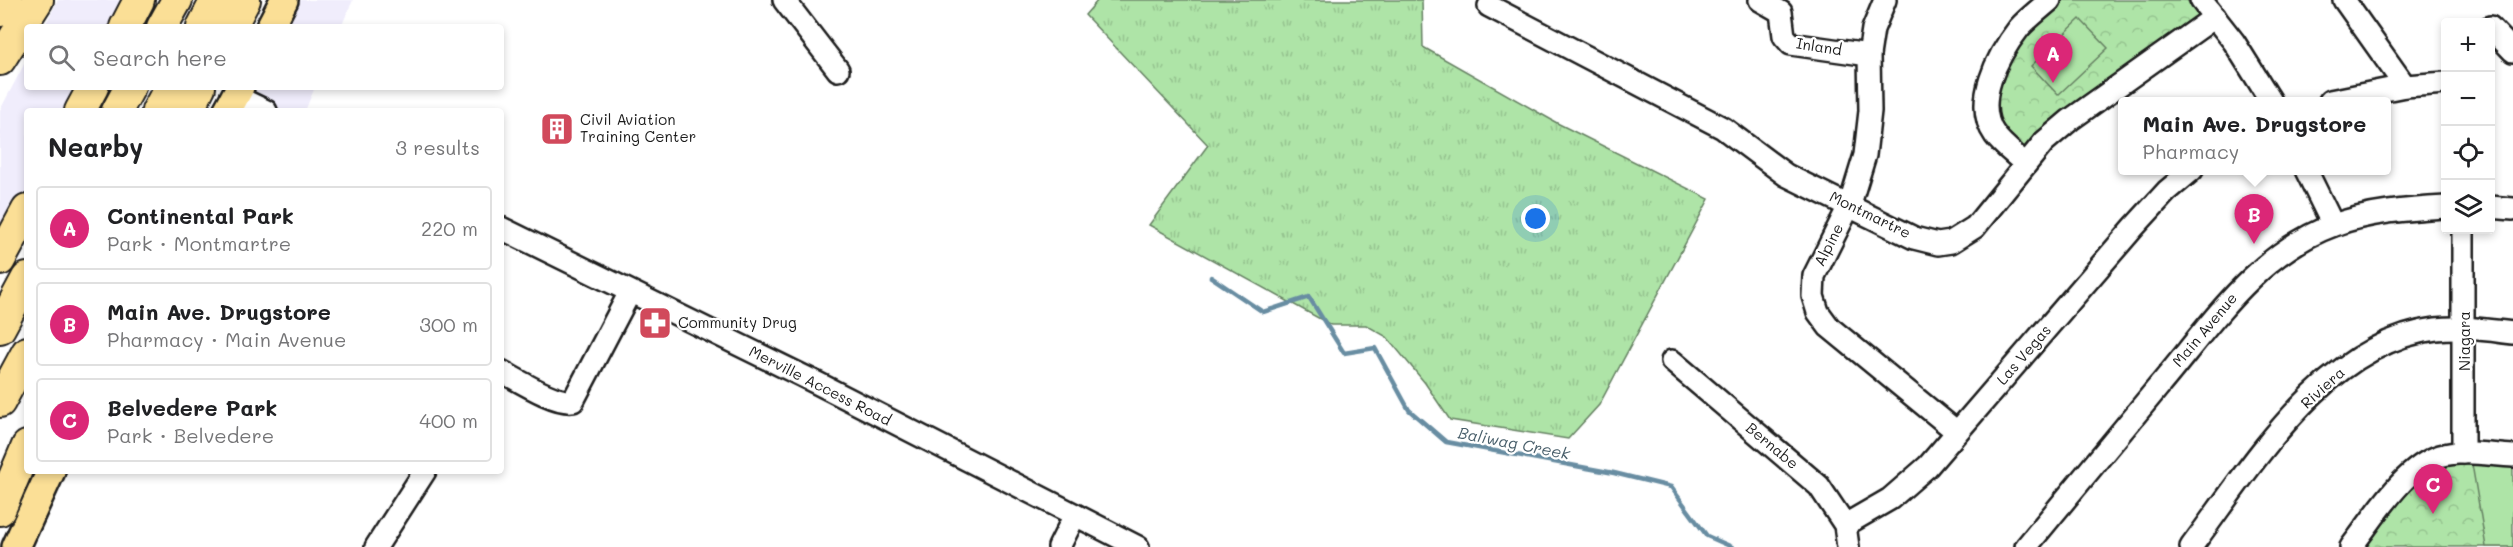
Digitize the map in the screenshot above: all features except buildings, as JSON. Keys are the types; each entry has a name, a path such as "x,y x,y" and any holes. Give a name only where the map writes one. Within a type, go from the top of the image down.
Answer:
{"highway":[{"path":"0,11 7,0"},
{"path":"0,60 38,0"},
{"path":"127,24 139,0"},
{"path":"164,24 177,0"},
{"path":"204,24 216,0"},
{"path":"233,24 245,0"},
{"path":"82,108 91,90"},
{"path":"119,108 128,90"},
{"path":"159,108 168,90"},
{"path":"190,108 198,90"},
{"path":"0,260 24,216"},
{"path":"0,328 24,284"},
{"path":"0,402 24,358"},
{"path":"0,510 24,453"}],"main road":[{"path":"272,24 284,0"},
{"path":"16,547 50,474"}],"street":[{"path":"784,0 838,70"},
{"name":"Inland","path":"1760,0 1781,12 1784,36 1791,44 1869,55"},
{"name":"Alpine","path":"1885,0 1873,29 1869,55 1870,111 1865,155 1850,204 1814,276 1813,296 1818,312 1830,327 1957,432"},
{"path":"2025,164 1995,135 1987,117 1988,93 1991,74 2019,28 2050,0"},
{"path":"2201,0 2215,17 2268,97"},
{"path":"2344,0 2405,86"},
{"name":"Montmartre","path":"1489,6 1723,128 1786,175 1850,204 1914,238 1938,244 1952,242 1975,226 2044,142 2070,120 2215,17"},
{"path":"2495,31 2513,51"},
{"path":"2353,97 2405,86 2441,83"},
{"path":"234,98 259,108"},
{"name":"Las Vegas","path":"1845,525 1890,498 1928,466 2141,220 2167,191 2187,175"},
{"path":"2308,175 2333,225"},
{"name":"Main Avenue","path":"2026,547 2241,288 2284,252 2333,225 2386,212 2441,207"},
{"path":"2495,207 2513,209"},
{"name":"Merville Access Road","path":"504,229 819,384 1138,547"},
{"name":"Niagara","path":"2463,234 2465,327 2463,453"},
{"path":"504,372 538,391 573,402 630,292"},
{"name":"Riviera","path":"2191,547 2281,428 2320,386 2357,358 2388,343 2434,329 2465,327 2513,333"},
{"name":"Bernabe","path":"1672,361 1819,486 1845,525 1848,547"},
{"path":"2351,547 2415,470 2441,455 2463,453 2513,456"},
{"path":"376,547 423,474"},
{"path":"1059,547 1075,515"}],"shaded area":[{"path":"58,0 134,0 122,24 46,24"},
{"path":"299,0 353,0 342,24 287,24"},
{"path":"24,65 24,90 86,90 77,108 24,108 24,205 0,249 0,110"},
{"path":"252,90 314,90 306,108 244,108"}],"green space":[{"path":"1098,0 1422,0 1423,47 1557,123 1709,199 1599,405 1568,439 1450,420 1425,383 1387,337 1366,325 1331,325 1149,225 1208,145 1085,15"},
{"path":"2062,0 2187,0 2200,17 2026,154 2003,131 1995,114 1995,95 2000,77 2022,41"},
{"path":"2080,19 2108,48 2058,95 2031,66"},
{"path":"2471,458 2513,547 2359,547 2394,502 2419,478 2451,462"},
{"path":"2471,458 2513,460 2513,547 2486,547"}],"waterway":[{"name":"Baliwag Creek","path":"1211,277 1263,312 1309,297 1344,353 1375,348 1409,410 1446,442 1614,473 1671,487 1707,536 1732,547"}],"place":[{"name":"Continental Park","path":"2053,83"},
{"name":"Civil Aviation Training Center","path":"557,129"},
{"name":"Main Ave. Drugstore","path":"2254,244"},
{"name":"Community Drug","path":"655,323"},
{"name":"Belvedere Park","path":"2433,514"}]}
